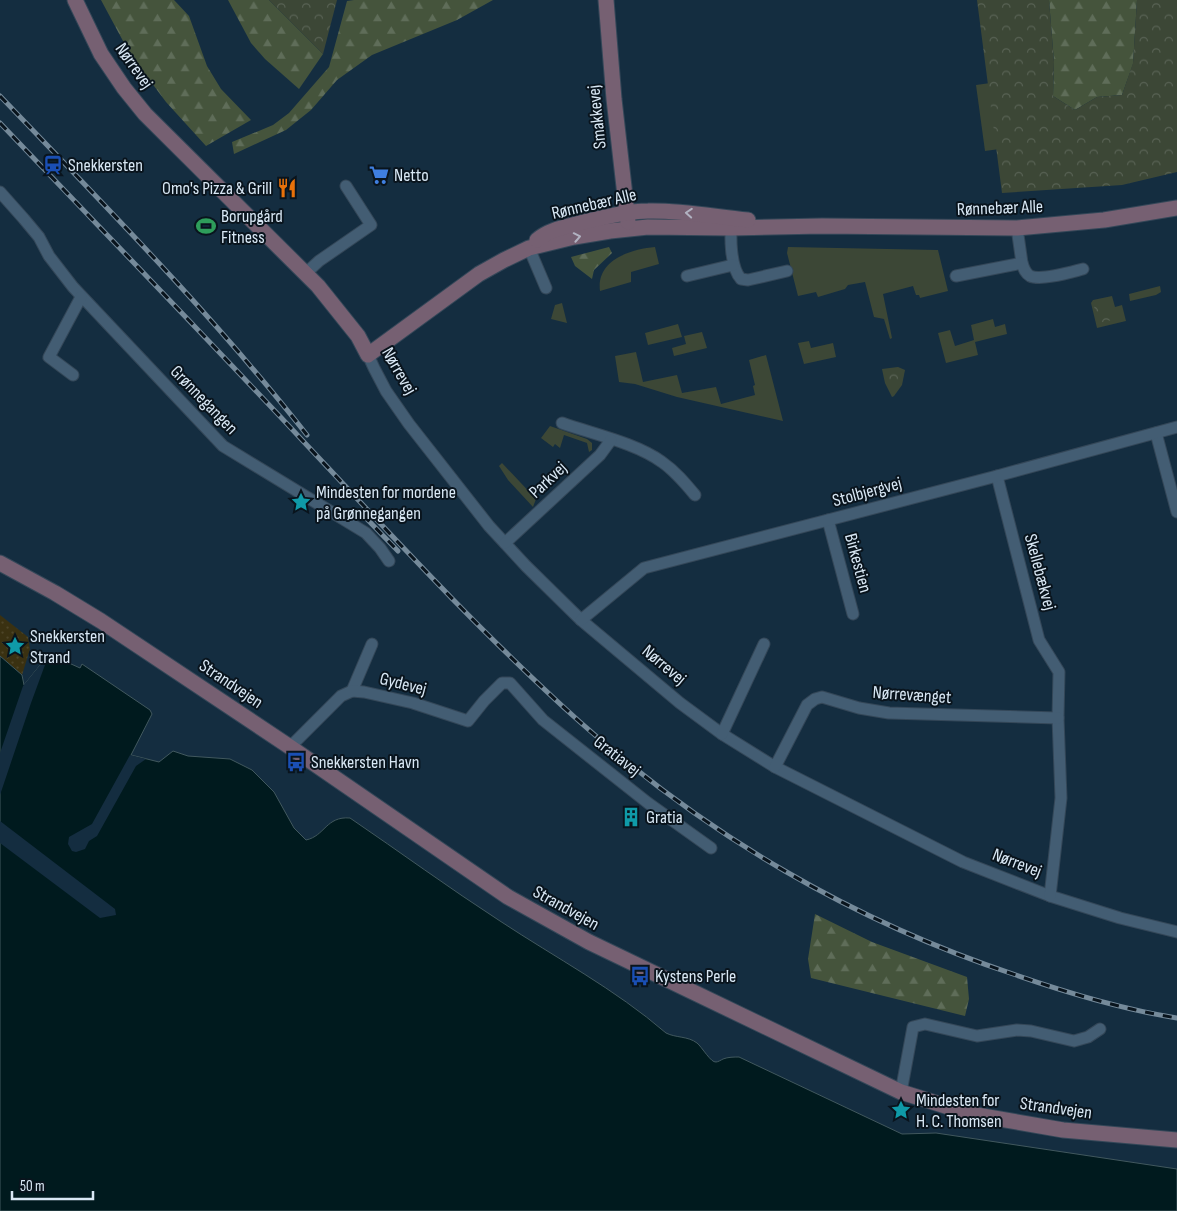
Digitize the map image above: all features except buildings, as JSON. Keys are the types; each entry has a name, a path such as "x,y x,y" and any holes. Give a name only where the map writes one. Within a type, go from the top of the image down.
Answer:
{"main road":[{"name":"Nørrevej","path":"75,0 101,54 124,88 145,114 193,164 306,273 330,299 358,336 368,355"},
{"name":"Smakkevej","path":"606,0 614,99 629,229"},
{"name":"Rønnebær Alle","path":"368,355 479,274 529,248 574,237 648,227 732,223 1017,228 1104,220 1177,208"},
{"name":"Rønnebær Alle","path":"529,248 542,236 561,228 607,216 646,210 685,212 732,223"},
{"name":"Strandvejen","path":"0,563 101,621 290,747 508,897 589,942 901,1092 989,1118 1063,1130 1177,1140"}],"street":[{"path":"306,273 319,261 371,225 346,186"},
{"name":"Grønnegangen","path":"0,192 39,237 49,256 81,297 224,446 366,533 389,561"},
{"path":"732,223 733,265 741,279 748,280 787,270"},
{"path":"1017,228 1024,272 1030,276 1038,278 1083,269"},
{"path":"529,248 546,288"},
{"path":"956,276 1022,263"},
{"path":"687,276 733,265"},
{"path":"73,375 49,357 81,297"},
{"name":"Nørrevej","path":"368,355 386,391 489,526 581,620 680,703 722,734 775,767 963,862 1050,896 1120,918 1177,932"},
{"path":"562,423 641,450 661,461 680,476 695,494"},
{"name":"Stolbjergvej","path":"581,620 644,568 1177,427"},
{"path":"1156,432 1177,512"},
{"name":"Parkvej","path":"505,543 600,455 611,440"},
{"name":"Skellebækvej","path":"997,476 1039,640 1060,672 1058,718"},
{"name":"Birkestien","path":"828,520 853,614"},
{"path":"352,691 372,644"},
{"path":"722,734 764,644"},
{"name":"Gydevej","path":"290,747 341,696 352,691 413,703 468,721 502,683 510,683"},
{"name":"Gratiavej","path":"510,683 543,720 648,803 711,848"},
{"name":"Nørrevænget","path":"775,767 807,705 814,699 822,697 859,708 889,713 1058,718"},
{"path":"1050,896 1061,798 1058,718"},
{"path":"901,1092 913,1027 924,1024 977,1036 1017,1030 1031,1031 1074,1041 1100,1029"}],"green space":[{"path":"101,0 174,0 189,16 207,66 221,89 251,120 206,146 166,102 130,54"},
{"path":"228,0 269,0 323,54 299,89 265,59 251,43"},
{"path":"269,0 337,0 323,54"},
{"path":"493,0 457,20 372,55 337,80 311,110 286,130 234,154 232,142 273,125 289,113 329,67 347,1"},
{"path":"977,0 1049,0 1054,62 1053,96 1075,110 1097,97 1122,95 1133,63 1137,0 1177,0 1177,172 1122,185 1002,193"},
{"path":"1049,0 1137,0 1133,64 1122,95 1097,97 1075,110 1053,96 1054,62"},
{"path":"1012,80 1021,146 985,151 976,85"},
{"path":"609,247 612,253 594,270 592,279 575,266 571,257"},
{"path":"655,247 659,264 631,272 631,282 600,291 600,280 609,264 617,258 636,250"},
{"path":"788,247 938,250 948,291 920,298 919,295 916,295 913,286 883,294 892,338 890,339 884,319 874,317 865,282 848,285 845,289 818,297 816,292 798,296 787,253"},
{"path":"1160,286 1161,292 1156,295 1130,301 1129,294"},
{"path":"1112,296 1115,307 1122,305 1126,321 1097,328 1091,303 1093,300"},
{"path":"562,303 567,323 551,319 555,305"},
{"path":"1103,303 1107,315 1121,312 1122,318 1098,323 1094,306"},
{"path":"993,319 995,327 1005,324 1007,334 975,342 978,355 946,363 938,333 950,330 955,346 974,340 971,325"},
{"path":"678,324 682,337 648,345 645,333"},
{"path":"702,332 707,348 674,356 672,348 686,344 684,336"},
{"path":"809,341 811,348 833,343 836,357 804,364 798,343"},
{"path":"636,352 643,382 677,375 682,393 716,387 721,404 755,395 753,386 755,385 749,360 766,355 783,421 677,397 635,384 619,382 615,356"},
{"path":"898,367 905,370 902,385 892,397 885,383 882,369"},
{"path":"550,426 587,439 592,443 592,450 589,452 587,443 564,435 560,448 555,444 553,447 541,438"},
{"path":"502,463 536,499 533,507 508,480 499,466"},
{"path":"815,914 872,942 967,977 969,999 965,1016 811,978 808,959"}],"sand":[{"name":"Snekkersten Strand","path":"0,615 28,637 30,649 22,675 0,656"}],"shaded area":[{"path":"49,654 80,668 82,664 150,710 152,714 131,755 159,762 173,751 188,756 230,759 252,770 274,792 294,828 306,840 318,835 336,820 350,818 521,935 606,988 666,1033 690,1039 697,1043 714,1062 739,1057 902,1134 936,1133 1177,1169 1177,1211 0,1211 0,656 22,675 24,685"}],"pier":[{"path":"49,654 0,795 0,753 23,686"},
{"path":"130,755 146,759 136,766 97,836 89,841 85,849 76,852 72,851 68,844 69,837 92,824"},
{"path":"0,821 115,909 116,915 100,918 0,843"}],"railway":[{"path":"0,96 119,220 196,304 271,390 307,435"},
{"path":"0,123 473,620 580,722 628,763 679,802 731,838 785,871 898,929 956,954 1055,988 1095,1000 1177,1018"},
{"path":"363,515 398,551"}],"place":[{"name":"Snekkersten","path":"53,165"},
{"name":"Netto","path":"379,175"},
{"name":"Omo's Pizza & Grill","path":"287,188"},
{"name":"Borupgård Fitness","path":"206,226"},
{"name":"Mindesten for mordene på Grønnegangen","path":"301,502"},
{"name":"Snekkersten Strand","path":"15,646"},
{"name":"Snekkersten Havn","path":"296,762"},
{"name":"Gratia","path":"631,817"},
{"name":"Kystens Perle","path":"640,976"},
{"name":"Mindesten for H. C. Thomsen","path":"901,1110"}]}
